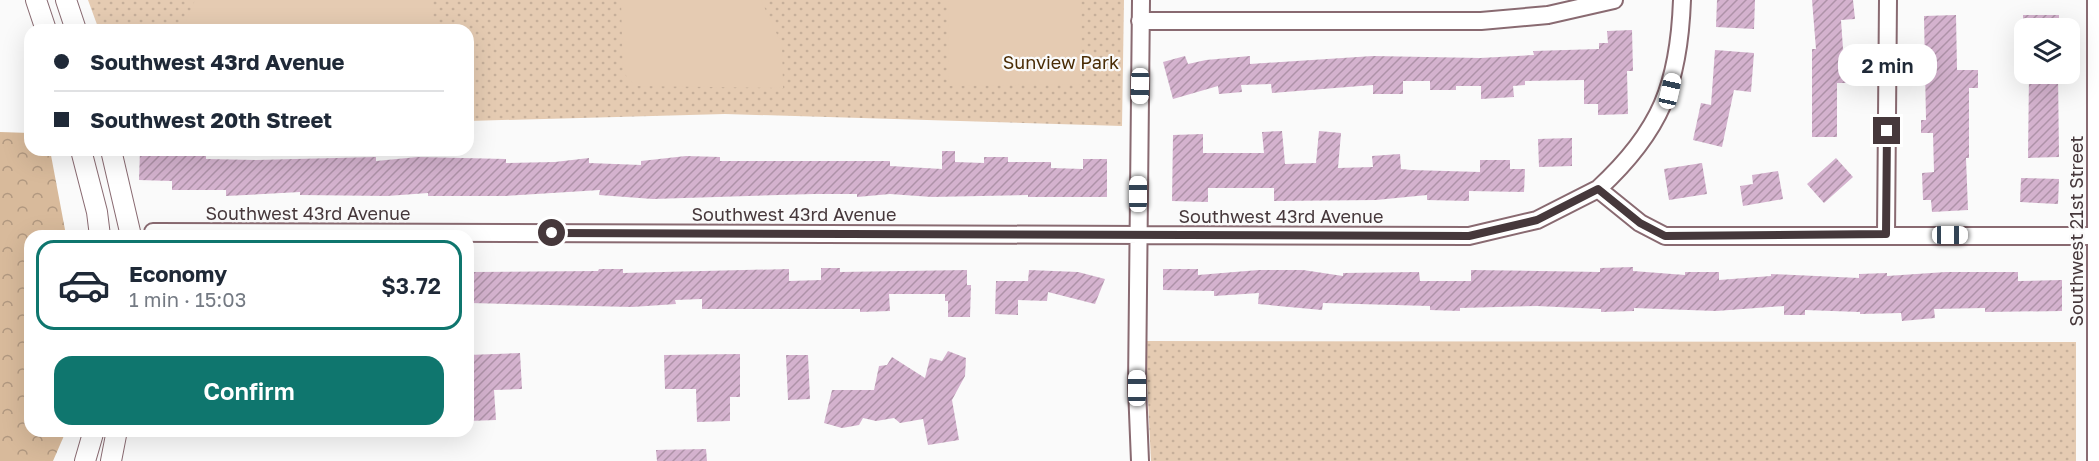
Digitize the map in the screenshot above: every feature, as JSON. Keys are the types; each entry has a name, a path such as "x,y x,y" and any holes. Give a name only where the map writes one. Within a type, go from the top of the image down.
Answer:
{"main road":[{"path":"36,0 44,24"},
{"path":"66,0 74,24"},
{"path":"83,156 99,230"},
{"path":"112,156 130,230"},
{"path":"85,461 92,437"},
{"path":"111,461 116,437"}],"street":[{"path":"1140,461 1138,234 1141,0"},
{"path":"1140,21 1481,21 1548,15 1614,0"},
{"name":"Southwest 43rd Avenue","path":"474,233 1469,236 1537,220 1598,189 1626,163 1650,129 1670,91 1680,44 1682,0"},
{"path":"1886,234 1888,0"},
{"name":"Southwest 21st Street","path":"2096,0 2096,461"},
{"path":"1598,189 1640,223 1665,236 1886,234 2095,236"}],"green space":[{"name":"Sunview Park","path":"88,0 1124,0 1122,126 725,114 474,121 474,24 97,24"},
{"path":"195,0 432,0 432,24 185,24"},
{"path":"621,0 761,0 782,45 783,88 635,86 623,72"},
{"path":"948,0 1081,0 1082,84 949,86"},
{"path":"0,132 24,133 24,156 51,156 65,230 24,230 24,437 63,437 53,461 0,461"},
{"path":"1145,341 2076,342 2076,461 1151,461"}],"building":[{"path":"1717,0 1755,0 1754,29 1716,27"},
{"path":"1812,0 1853,0 1855,19 1841,20 1843,49 1851,50 1851,83 1837,83 1837,137 1812,137 1812,49 1816,49"},
{"path":"1956,15 1957,70 1978,70 1978,88 1969,88 1969,158 1966,158 1968,210 1932,212 1931,200 1923,200 1922,173 1934,172 1933,133 1921,133 1921,120 1926,120 1924,16"},
{"path":"2023,15 2059,15 2059,18 2023,18"},
{"path":"1632,30 1633,71 1627,71 1628,114 1598,115 1598,104 1584,104 1584,80 1525,81 1525,85 1513,86 1514,97 1481,99 1481,86 1456,86 1456,90 1430,90 1430,81 1403,81 1403,94 1373,94 1373,85 1272,93 1271,84 1241,85 1242,92 1219,94 1218,86 1173,99 1163,62 1185,56 1188,64 1250,56 1250,64 1373,56 1480,58 1534,55 1533,51 1599,49 1599,43 1608,43 1607,31"},
{"path":"1715,50 1754,53 1751,92 1734,90 1722,147 1693,140 1701,103 1711,105"},
{"path":"2029,84 2058,84 2059,157 2028,158"},
{"path":"1282,131 1285,164 1316,163 1319,131 1341,133 1338,168 1373,167 1372,156 1400,154 1401,169 1411,170 1480,172 1480,160 1510,160 1510,169 1525,169 1524,192 1469,191 1469,201 1427,200 1427,195 1376,200 1274,201 1274,188 1208,188 1208,202 1172,201 1173,135 1203,134 1203,153 1264,153 1262,132"},
{"path":"1572,138 1572,166 1539,167 1538,139"},
{"path":"942,151 955,151 955,162 984,163 984,157 1008,157 1008,162 1051,162 1051,168 1083,169 1083,159 1107,159 1107,197 1028,197 1028,195 932,197 890,194 857,197 857,194 814,194 653,199 599,195 600,190 505,196 428,196 428,193 387,196 300,195 300,192 226,196 226,190 172,190 172,181 139,180 140,156 206,156 206,159 256,160 376,157 376,161 418,157 506,159 506,163 555,162 589,158 589,163 641,165 641,161 686,156 720,157 720,161 890,161 890,166 942,169"},
{"path":"1836,158 1853,177 1824,203 1807,184"},
{"path":"1702,163 1707,194 1669,200 1664,169"},
{"path":"1778,171 1783,199 1743,206 1740,186 1753,184 1752,175"},
{"path":"2021,178 2059,179 2058,204 2020,202"},
{"path":"1633,267 1633,271 1685,275 1685,272 1719,272 1719,280 1771,276 1771,274 1859,278 1859,274 1887,273 1887,276 1946,272 2018,272 2018,281 2062,280 2062,311 1985,312 1985,308 1934,309 1935,318 1902,321 1901,313 1860,314 1860,312 1805,310 1805,315 1784,315 1784,306 1716,311 1634,308 1634,311 1601,312 1601,309 1537,306 1460,308 1460,311 1430,310 1430,306 1323,303 1322,310 1258,304 1259,293 1214,296 1214,291 1163,290 1163,269 1198,269 1198,275 1259,270 1303,270 1343,276 1343,273 1419,272 1420,281 1471,281 1471,270 1600,272 1600,268"},
{"path":"821,268 840,268 840,272 967,270 967,285 971,285 970,317 948,317 948,301 945,301 945,294 889,294 890,311 860,312 860,309 702,309 702,299 675,300 676,304 632,307 474,303 474,272 623,269 623,273 789,269 789,281 821,280"},
{"path":"1029,270 1078,272 1105,279 1095,304 1048,292 1047,301 1018,300 1018,315 995,314 996,281 1028,281"},
{"path":"948,351 966,358 965,376 952,400 959,440 928,445 923,419 900,423 894,418 876,421 863,418 859,425 842,428 824,423 832,390 874,390 879,366 887,365 892,357 925,378 930,358 942,361"},
{"path":"520,353 522,389 494,390 496,420 474,421 474,355"},
{"path":"740,354 740,397 730,397 730,421 697,422 696,389 665,389 664,355"},
{"path":"786,355 808,355 810,399 788,400"},
{"path":"706,449 707,461 657,461 656,450"}],"route":[{"path":"552,233 1469,236 1537,220 1598,189 1640,223 1665,236 1886,234 1887,131"}]}
